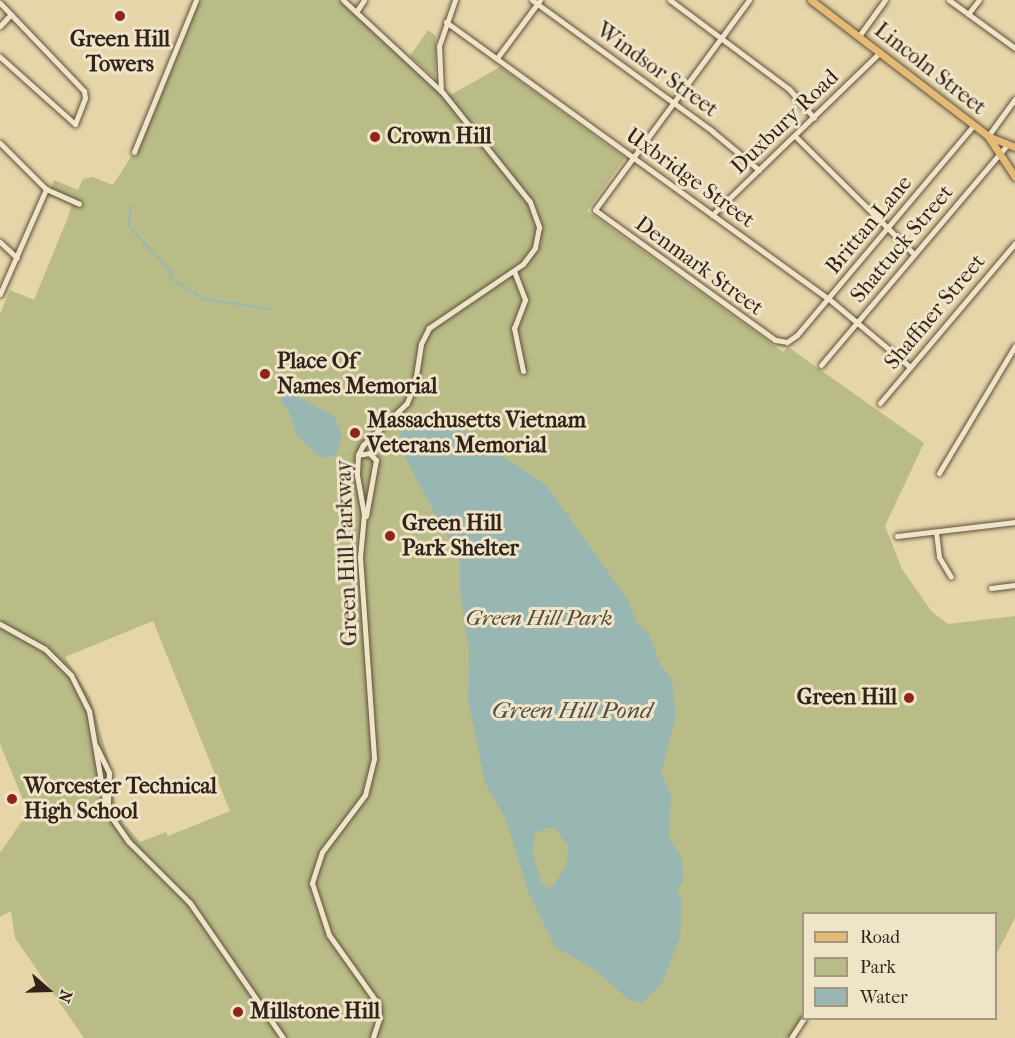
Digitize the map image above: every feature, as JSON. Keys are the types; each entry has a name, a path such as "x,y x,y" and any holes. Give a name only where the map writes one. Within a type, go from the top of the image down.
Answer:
{"main road":[{"name":"Lincoln Street","path":"811,0 988,136 1002,153 1015,177"},
{"path":"988,136 1011,145"}],"street":[{"path":"134,152 196,0"},
{"name":"Green Hill Parkway","path":"343,0 441,92 537,213 539,232 536,246 514,271 429,328 422,342 416,384 407,403 363,445 358,455 363,529 360,557 374,759 365,795 322,852 312,883 329,935 378,1004 380,1019 374,1038"},
{"path":"356,12 364,0"},
{"path":"441,92 439,46 455,0"},
{"path":"670,0 789,89 814,118"},
{"path":"633,159 750,0"},
{"path":"859,36 885,0"},
{"path":"949,0 1015,48"},
{"path":"968,14 979,0"},
{"path":"497,58 536,1"},
{"name":"Windsor Street","path":"536,1 741,153 759,170"},
{"path":"0,3 84,91 85,98 72,125 0,57"},
{"path":"0,26 11,14"},
{"name":"Uxbridge Street","path":"446,22 829,299 910,367"},
{"name":"Duxbury Road","path":"712,215 880,52"},
{"path":"988,136 1015,99"},
{"name":"Brittan Lane","path":"787,342 829,299 974,126"},
{"path":"795,136 887,230 914,254"},
{"path":"0,143 46,189 79,204"},
{"name":"Shattuck Street","path":"821,365 914,254 1011,145"},
{"name":"Denmark Street","path":"633,159 595,210 709,296 768,335 787,342"},
{"path":"1,295 46,189"},
{"path":"0,242 17,258"},
{"name":"Shaffner Street","path":"880,403 1015,243"},
{"path":"514,271 525,300 514,328 523,371"},
{"path":"939,473 1015,346"},
{"path":"358,455 369,453 376,460 363,529"},
{"path":"897,536 1015,522"},
{"path":"936,532 939,557 951,577"},
{"path":"991,588 1015,585"},
{"path":"0,624 39,645 63,665 84,696 109,813 129,842 190,903 284,1038"},
{"path":"93,736 110,773 109,813"},
{"path":"791,1038 803,1020"}],"green space":[{"name":"Green Hill Park","path":"196,0 343,0 441,92 452,94 500,67 625,158 587,211 783,352 788,347 924,443 885,526 902,569 932,612 948,624 1015,616 1015,918 997,953 997,912 802,912 803,1020 791,1038 84,1038 15,938 11,911 0,917 0,853 28,812 0,744 0,314 10,290 34,300 68,217 72,204 48,195 54,180 78,190 83,179 93,177 113,185 134,152","holes":["153,621 230,811 168,836 166,832 140,842 124,824 113,797 109,761 90,697 65,657"]},
{"path":"428,30 436,36 435,78 410,56"}],"water":[{"path":"284,393 291,393 334,416 342,435 336,455 323,459 297,436 288,409 280,401"},
{"name":"Green Hill Pond","path":"441,415 546,485 628,600 637,624 648,632 661,665 672,680 676,716 661,773 671,795 669,839 682,857 683,882 677,890 682,900 680,937 662,983 643,1003 629,1000 594,969 555,947 529,894 506,820 485,783 468,700 469,650 460,591 460,559 398,445 400,435 408,426","holes":["548,828 556,829 568,847 566,866 551,889 542,884 532,852 535,833"]}],"waterway":[{"path":"132,206 129,226 170,270 171,278 203,299 271,309"}],"place":[{"name":"Green Hill Towers","path":"120,16"},
{"name":"Crown Hill","path":"375,137"},
{"name":"Place Of Names Memorial","path":"265,374"},
{"name":"Massachusetts Vietnam Veterans Memorial","path":"355,433"},
{"name":"Green Hill Park Shelter","path":"390,536"},
{"name":"Green Hill","path":"909,698"},
{"name":"Worcester Technical High School","path":"12,799"},
{"name":"Millstone Hill","path":"238,1012"}]}
